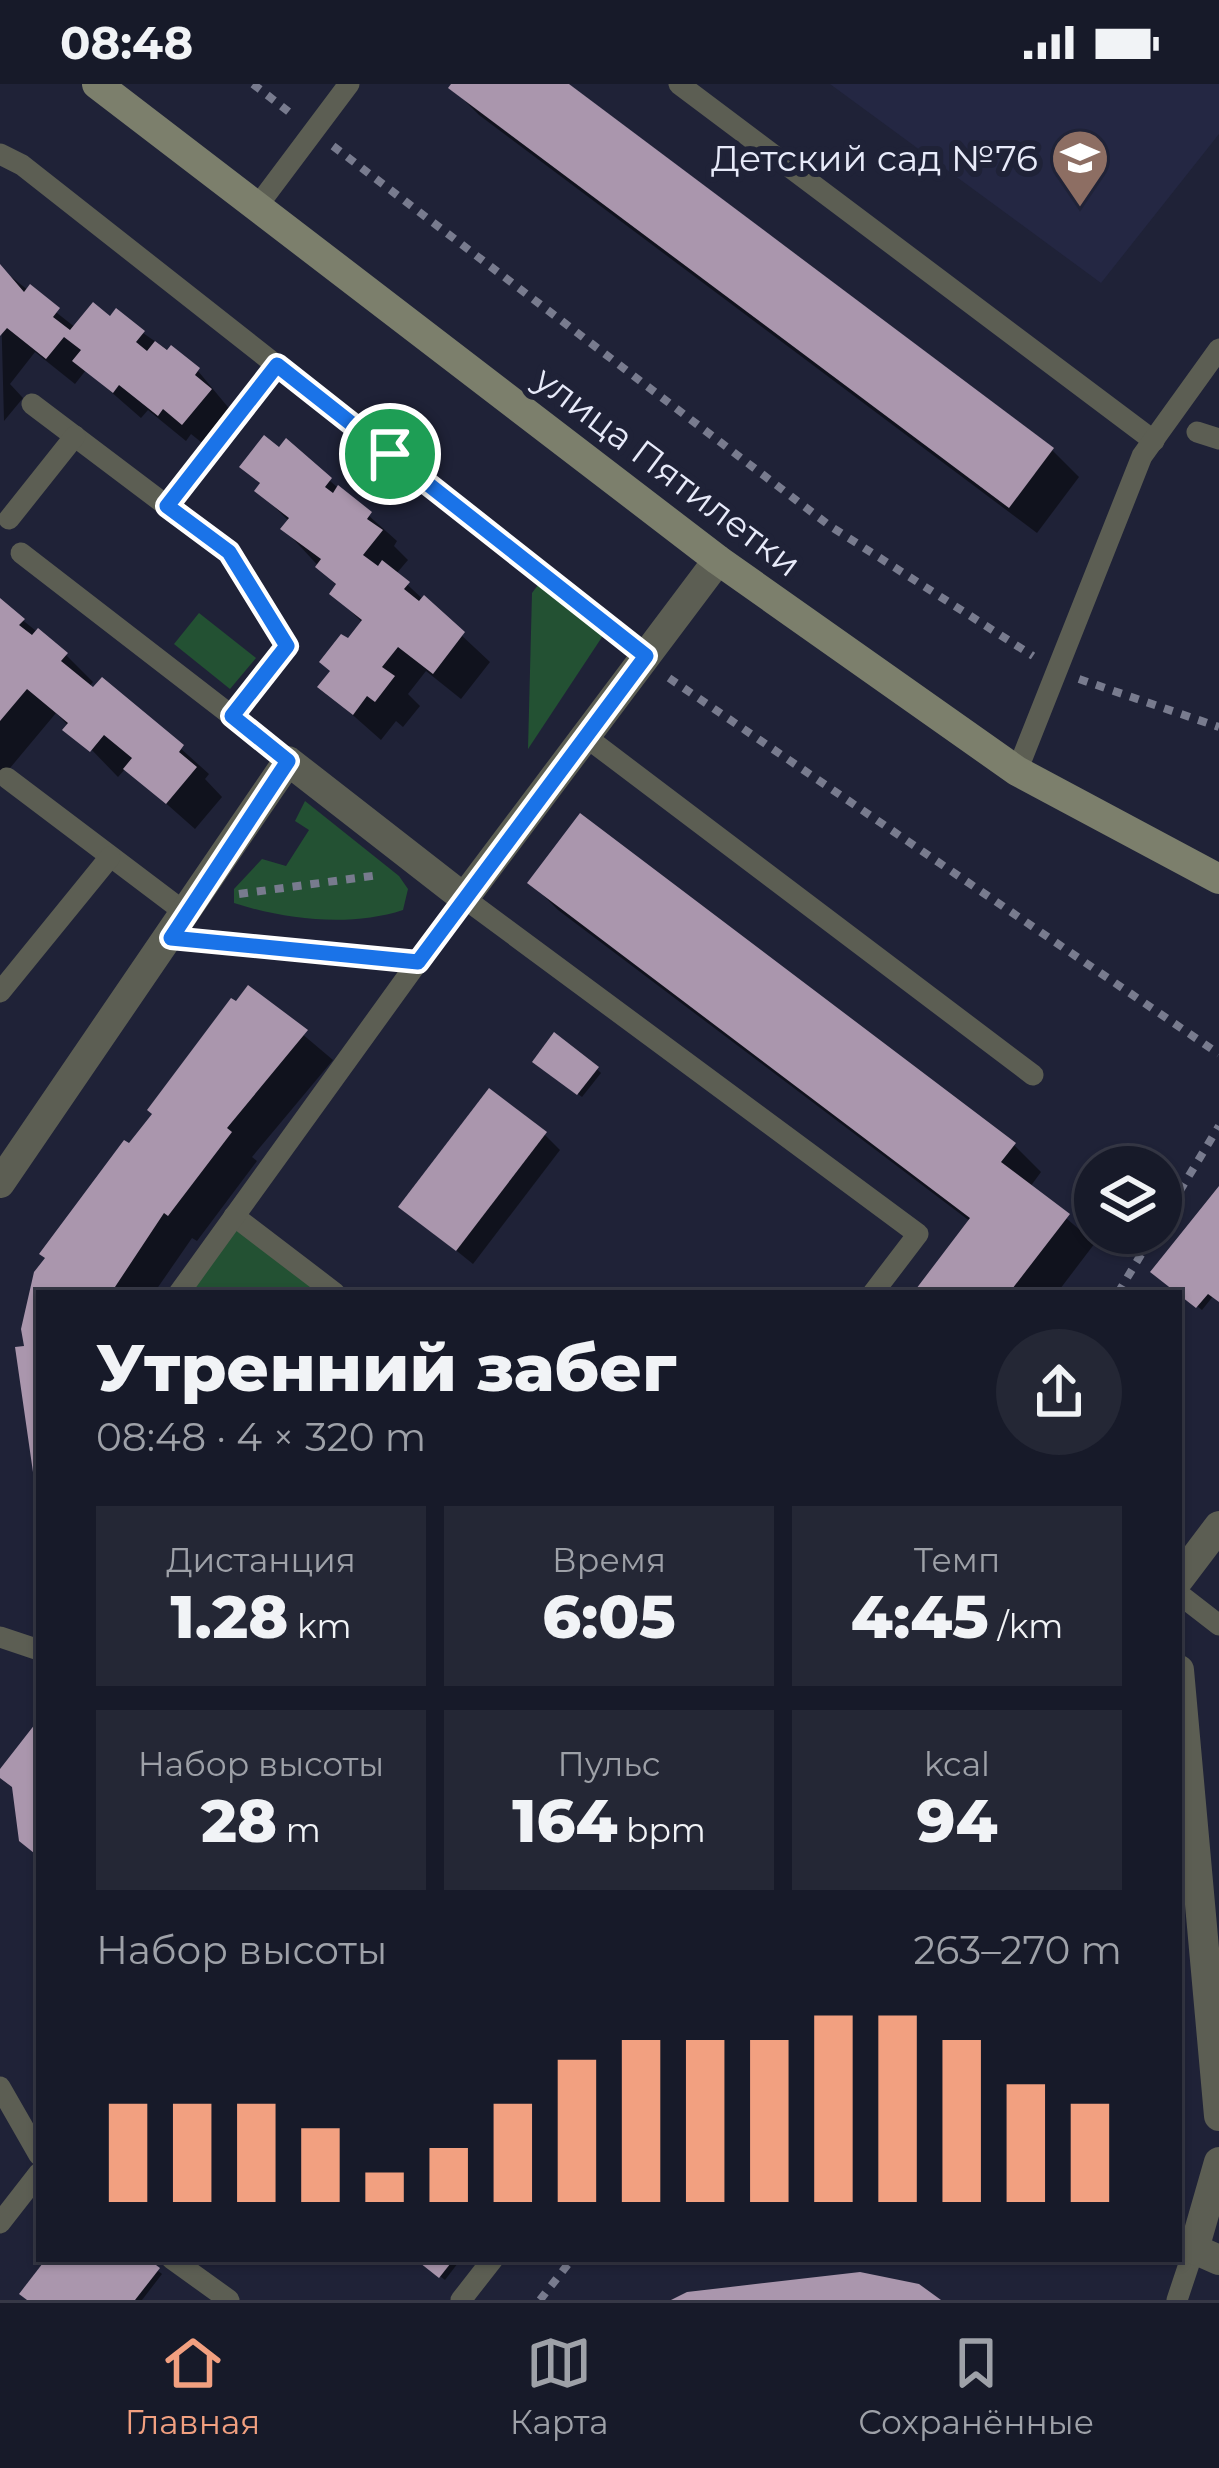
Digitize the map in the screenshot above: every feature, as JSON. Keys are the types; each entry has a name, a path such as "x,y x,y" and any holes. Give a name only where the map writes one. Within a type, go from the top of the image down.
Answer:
{"main road":[{"name":"улица Пятилетки","path":"97,84 718,560 1017,771 1219,879"}],"street":[{"path":"0,1183 288,761 464,898 718,560"},
{"path":"1182,1575 1219,1526"},
{"path":"1182,1703 1219,2116"},
{"path":"1197,2252 1219,2162"}],"lane":[{"path":"256,208 349,84"},
{"path":"679,84 1154,441"},
{"path":"0,154 22,164 646,656"},
{"path":"1017,771 1142,456 1219,349"},
{"path":"32,404 229,552 287,646 232,716"},
{"path":"9,519 75,436"},
{"path":"21,553 288,761"},
{"path":"586,737 1033,1075"},
{"path":"7,778 186,916 418,962"},
{"path":"0,992 110,857"},
{"path":"181,1290 464,898 918,1234 875,1290"},
{"path":"234,1216 331,1290"},
{"path":"1182,1596 1219,1624"},
{"path":"0,1637 36,1649"},
{"path":"0,2086 36,2150"},
{"path":"0,2223 36,2177"},
{"path":"1177,2300 1197,2252"},
{"path":"176,2262 223,2298"},
{"path":"461,2300 491,2262"}],"path":[{"path":"253,84 830,526 1058,672 1219,728"},
{"path":"167,506 277,365"},
{"path":"646,656 667,677 1219,1054"},
{"path":"186,916 421,866"},
{"path":"1182,1187 1219,1126"},
{"path":"1120,1290 1141,1254"},
{"path":"540,2300 570,2262"}],"shaded area":[{"name":"Детский сад №76","path":"830,84 1219,84 1219,134 1101,283"}],"green space":[{"path":"541,581 604,634 528,749 532,593"},
{"path":"199,613 256,658 230,689 174,644"},
{"path":"305,801 399,876 408,889 403,910 362,918 318,919 234,903 234,889 262,859 286,866 309,830 295,821"},
{"path":"234,1216 331,1290 181,1290"}],"building":[{"path":"451,84 569,84 1054,448 1009,508 448,88"},
{"path":"0,264 24,292 30,284 60,308 53,317 70,330 93,302 110,316 116,308 145,331 136,342 147,351 155,341 167,350 171,345 200,368 195,375 212,389 182,425 163,409 158,416 119,385 113,393 72,361 81,350 64,337 46,359 7,328 0,336"},
{"path":"264,435 279,447 286,438 332,478 325,487 333,493 338,485 372,512 367,519 383,530 363,555 378,566 382,560 410,582 404,589 419,601 424,595 465,632 433,674 398,647 382,667 395,676 375,702 367,696 353,715 317,687 330,671 319,662 341,634 348,638 362,620 329,594 336,584 315,567 321,559 280,529 289,518 254,491 260,483 239,467"},
{"path":"0,598 25,619 19,625 32,635 38,628 68,653 61,661 93,687 102,677 184,745 179,752 197,767 166,804 123,769 132,758 104,735 90,752 62,730 68,723 27,689 0,721"},
{"path":"580,813 1016,1143 1001,1162 1070,1214 1011,1290 915,1290 970,1218 527,883"},
{"path":"248,985 308,1030 227,1128 232,1132 168,1216 164,1213 113,1290 36,1290 36,1493 15,1347 24,1346 21,1329 34,1272 45,1258 39,1254 124,1140 129,1143 152,1114 147,1110 231,998 236,1001"},
{"path":"554,1032 599,1067 577,1095 532,1062"},
{"path":"489,1088 547,1132 456,1251 398,1207"},
{"path":"1219,1186 1219,1302 1208,1294 1196,1308 1182,1297 1182,1290 1173,1290 1150,1272 1164,1254 1182,1254 1182,1232"},
{"path":"36,1723 36,1855 19,1841 12,1787 0,1778 0,1769"},
{"path":"44,2262 152,2262 160,2268 135,2300 27,2300 19,2294"},
{"path":"419,2262 452,2262 439,2278"},
{"path":"860,2272 919,2284 941,2300 671,2300 687,2292"}],"place":[{"name":"Детский сад №76","path":"1080,209"}],"route":[{"path":"277,365 390,454 646,656 418,962 171,938 288,761 232,716 287,646 229,552 167,506 277,365"}]}
